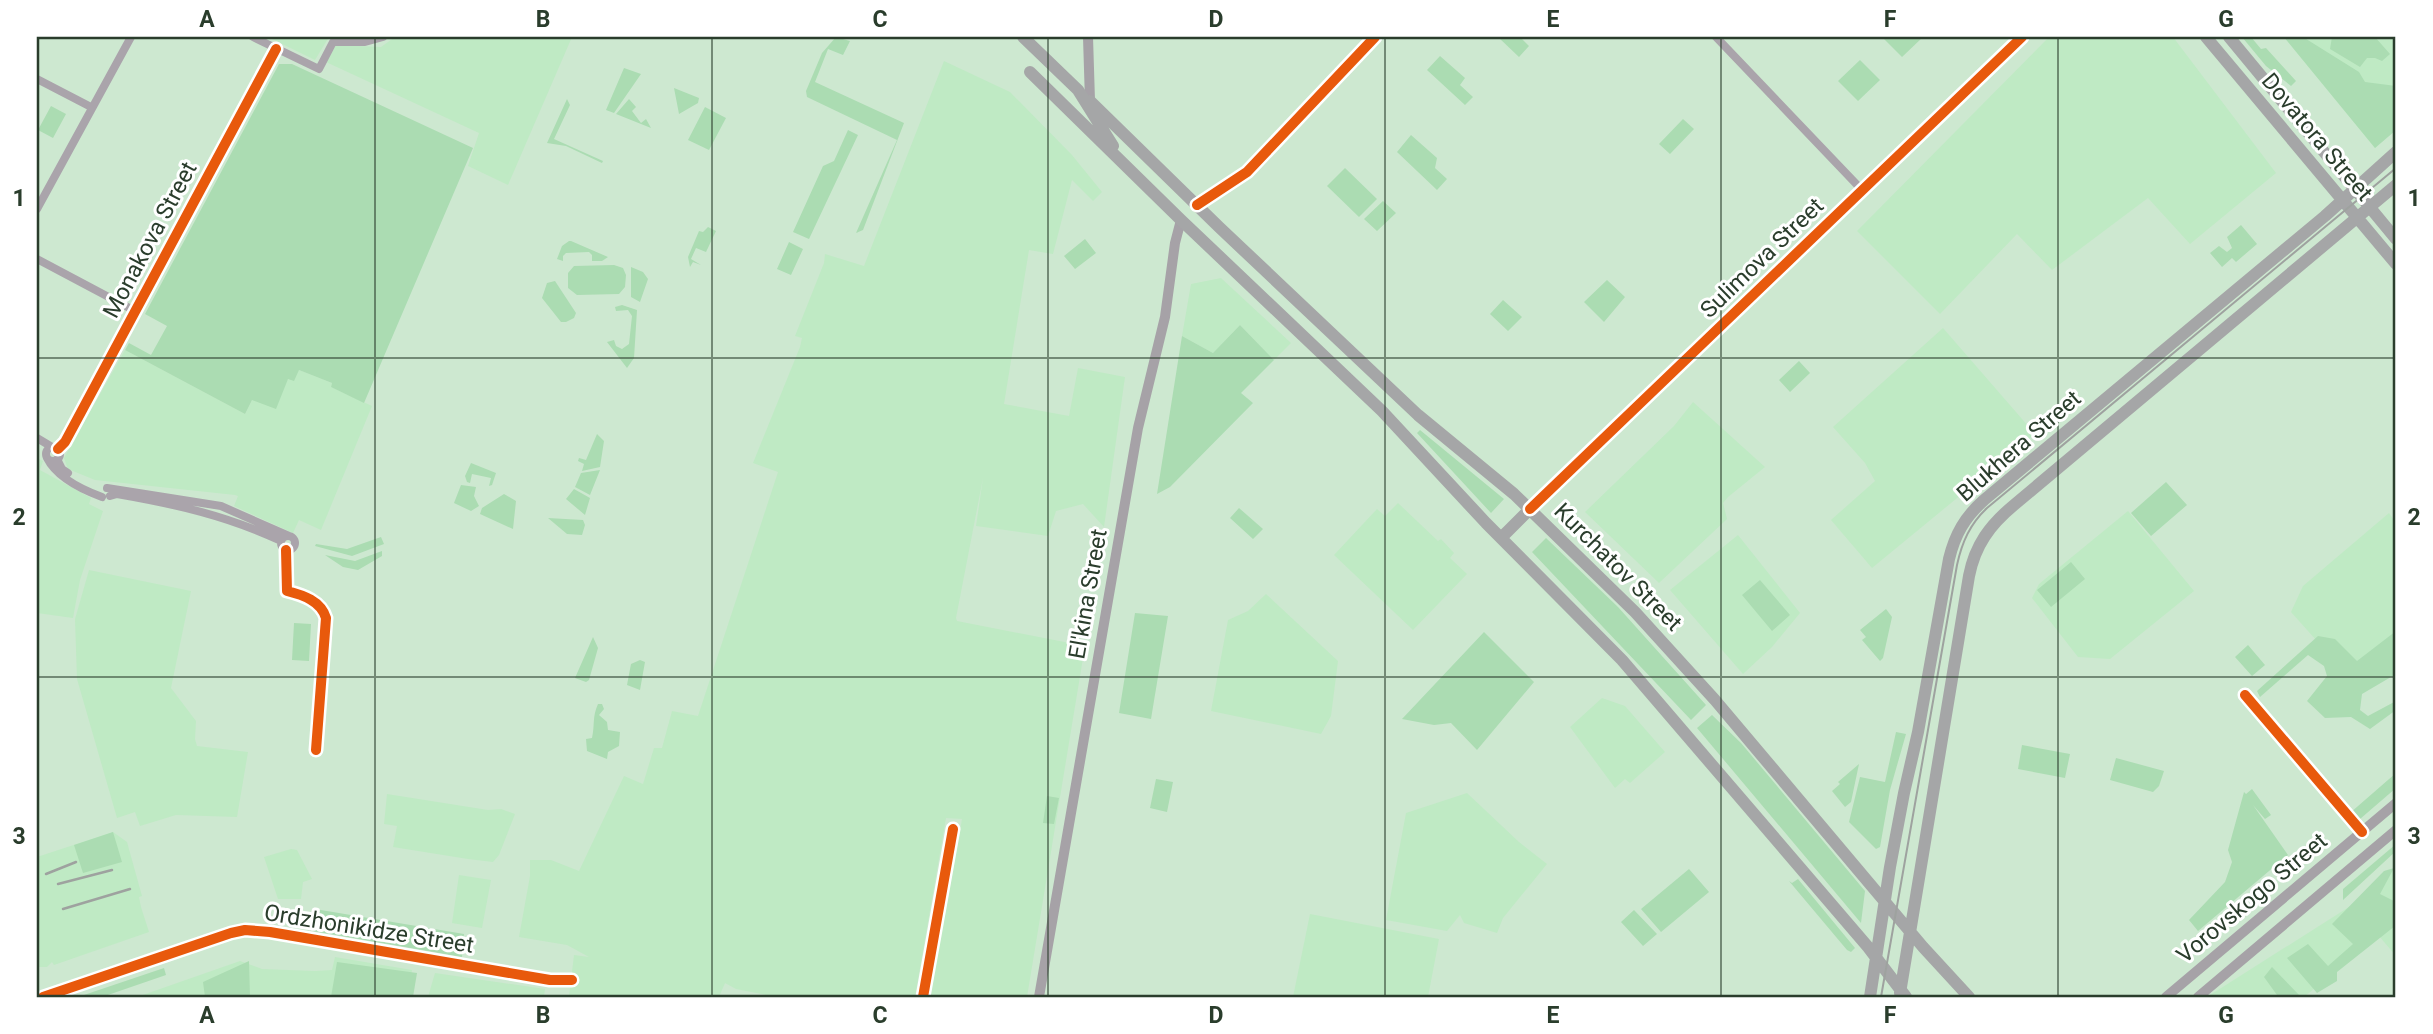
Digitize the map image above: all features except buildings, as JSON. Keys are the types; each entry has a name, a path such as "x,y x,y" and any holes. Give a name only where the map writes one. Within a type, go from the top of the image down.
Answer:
{"main road":[{"path":"1023,37 1079,90 1122,162"},
{"path":"1088,37 1090,101"},
{"name":"Dovatora Street","path":"2206,37 2396,264"},
{"name":"Dovatora Street","path":"2229,37 2396,239"},
{"path":"1030,72 1382,411 1646,687 1876,956 1902,995"},
{"name":"Kurchatov Street","path":"1090,101 1418,415 1530,509 1676,655 1969,997"},
{"name":"Blukhera Street","path":"1870,997 1885,899 1949,559 1961,526 1984,500 2343,200 2396,152"},
{"name":"Blukhera Street","path":"1902,995 1910,930 1969,576 1982,538 2014,505 2396,185"},
{"path":"1181,220 1197,205"},
{"name":"El'kina Street","path":"1039,997 1138,428 1165,317 1175,243 1181,220"},
{"path":"1501,538 1530,509"},
{"name":"Vorovskogo Street","path":"2166,997 2396,803"},
{"name":"Vorovskogo Street","path":"2198,997 2396,830"}],"street":[{"path":"37,208 131,37"},
{"path":"253,37 319,69 333,42 365,41 383,37"},
{"path":"1197,205 1247,172 1375,37"},
{"path":"1717,37 1862,190"},
{"name":"Sulimova Street","path":"1530,509 2022,37"},
{"name":"Monakova Street","path":"52,454 65,442 276,48"},
{"path":"37,79 91,107"},
{"path":"37,259 135,311"},
{"path":"37,438 65,472 91,486 105,492 221,506 285,538 294,539 295,545 291,550 286,550"},
{"path":"37,445 52,454"},
{"path":"285,538 282,547 286,550 287,591 316,603 326,618 316,750"},
{"path":"2245,695 2362,832"},
{"path":"923,997 953,829"},
{"name":"Ordzhonikidze Street","path":"43,997 245,930 298,936 550,980 572,980"}],"shaded area":[{"path":"268,37 329,37 315,60"},
{"path":"395,37 572,37 508,185 468,166 479,133 326,62 336,45 381,47"},
{"path":"836,37 850,41 843,55 828,49 815,82 904,123 863,230 856,233 897,140 807,97 806,91 822,53"},
{"path":"1498,37 1520,37 1529,46 1519,57"},
{"path":"1882,37 1923,37 1902,57"},
{"path":"2049,37 2173,37 2276,173 2190,244 2148,198 2052,270 2017,234 1940,314 1857,231"},
{"path":"2242,37 2251,37 2261,49 2266,48 2296,81 2291,86 2266,66"},
{"path":"2284,37 2396,37 2396,130 2375,148"},
{"path":"2284,37 2303,37 2359,72 2365,82 2396,86 2396,130 2375,148"},
{"path":"2332,37 2375,37 2390,54 2382,61 2367,58 2360,67 2330,49"},
{"path":"1440,56 1465,78 1460,85 1473,97 1465,105 1427,70"},
{"path":"1860,60 1880,80 1858,101 1838,81"},
{"path":"944,61 1010,92 1072,155 1102,192 1093,201 1072,180 1053,254 1029,250 1004,404 1069,416 1078,368 1125,377 1104,527 1083,504 1056,511 1048,536 976,526 983,478 956,618 957,621 1085,646 1027,997 930,997 962,819 946,818 915,997 766,997 736,989 725,983 719,997 569,997 574,955 589,957 567,945 519,937 530,876 530,860 551,860 579,871 624,776 643,784 654,748 662,748 672,711 698,716 778,472 753,463 800,347 802,338 795,336 824,263 825,254 864,266"},
{"path":"279,64 292,64 473,148 364,403 331,387 332,383 299,370 294,381 288,379 276,409 252,400 245,414 125,350 129,343 151,355 167,326 145,314"},
{"path":"624,68 641,74 614,113 606,110"},
{"path":"674,88 699,98 698,103 679,114"},
{"path":"567,99 570,105 554,139 603,161 602,163 566,146 547,143"},
{"path":"629,99 636,107 632,111 641,123 646,119 651,128 616,114"},
{"path":"51,106 66,114 53,138 38,130"},
{"path":"705,107 726,118 709,150 688,140"},
{"path":"1683,119 1694,129 1670,154 1659,144"},
{"path":"848,130 858,135 809,239 793,232 823,166 834,161"},
{"path":"1411,135 1437,158 1435,168 1447,179 1437,190 1397,152"},
{"path":"1345,168 1377,199 1359,217 1327,186"},
{"path":"1383,201 1396,213 1377,231 1364,219"},
{"path":"2241,225 2257,244 2236,262 2232,258 2222,267 2210,253 2219,246 2227,252 2232,248 2227,237"},
{"path":"708,227 716,231 706,252 696,248 691,259 701,265 693,262 690,267 688,257 699,231 703,232"},
{"path":"1085,239 1096,253 1075,269 1064,256"},
{"path":"569,241 608,257 602,261 592,261 589,252 566,253 563,261 557,259 562,246"},
{"path":"789,242 803,249 791,275 777,269"},
{"path":"614,265 623,268 626,275 625,287 619,294 577,295 568,288 568,273 574,266"},
{"path":"631,267 643,272 648,279 640,302 631,297"},
{"path":"1221,278 1291,343 1274,360 1240,325 1213,353 1182,336 1191,284"},
{"path":"1607,280 1625,297 1604,322 1584,302"},
{"path":"555,281 576,313 574,318 566,322 561,322 542,298 547,283"},
{"path":"1503,300 1522,317 1508,331 1490,314"},
{"path":"622,305 637,310 634,358 627,368 607,342 614,340 616,346 622,349 629,344 632,316 628,310 616,311 615,307"},
{"path":"1240,325 1274,360 1241,393 1253,403 1170,487 1157,494 1182,336 1213,353"},
{"path":"1943,328 2035,434 1872,568 1831,520 1875,481 1865,463 1833,427"},
{"path":"125,350 245,414 252,400 289,379 299,370 332,383 331,387 372,406 321,530 299,520 293,533 234,506 238,496 235,495 95,480 68,469 64,458"},
{"path":"1799,361 1810,373 1790,392 1779,380"},
{"path":"1693,402 1765,467 1728,497 1723,503 1727,519 1659,583 1585,512 1674,426"},
{"path":"1420,430 1504,499 1491,513 1417,433"},
{"path":"597,434 604,441 600,467 582,471 584,464 578,461 579,458 586,460"},
{"path":"37,458 43,461 40,470 91,498 89,504 103,511 80,580 73,618 37,613"},
{"path":"471,463 496,473 492,485 489,486 491,478 472,474 470,483 467,482 465,476"},
{"path":"600,470 590,495 575,487 581,473"},
{"path":"2166,482 2187,505 2151,536 2131,513"},
{"path":"461,485 476,487 474,496 479,506 471,511 454,503"},
{"path":"574,489 590,498 585,515 566,499"},
{"path":"504,494 516,501 513,529 480,514 482,508"},
{"path":"1398,503 1438,541 1441,539 1454,553 1450,558 1467,574 1413,630 1334,555 1377,509 1385,516"},
{"path":"1239,508 1263,529 1253,539 1230,518"},
{"path":"2128,511 2194,591 2110,659 2078,657 2032,598 2039,584"},
{"path":"2389,513 2396,523 2396,637 2350,678 2291,612 2303,586"},
{"path":"548,518 583,520 585,525 582,535 567,534"},
{"path":"1738,535 1800,613 1772,647 1743,674 1670,590"},
{"path":"381,537 384,544 352,556 315,546 347,549"},
{"path":"1546,538 1618,607 1706,705 1691,720 1532,552"},
{"path":"382,551 382,556 358,570 343,567 325,555 355,561"},
{"path":"2071,562 2085,579 2051,607 2037,590"},
{"path":"89,570 191,591 171,688 196,721 197,746 248,752 237,817 176,815 140,826 135,812 117,818 77,679 75,619"},
{"path":"1760,580 1790,615 1772,631 1742,595"},
{"path":"1266,594 1338,661 1331,716 1321,734 1211,711 1228,620 1248,611"},
{"path":"1886,609 1892,617 1883,658 1880,661 1862,640 1866,637 1860,630"},
{"path":"1135,613 1168,616 1151,719 1119,713"},
{"path":"294,623 311,624 309,661 292,660"},
{"path":"2396,631 2396,674 2362,694 2360,710 2368,716 2396,701 2396,710 2370,729 2351,717 2325,718 2307,701 2327,676 2324,666 2308,655 2260,697 2257,691 2318,636 2335,639 2357,661"},
{"path":"1484,632 1534,682 1477,750 1451,723 1434,725 1402,719"},
{"path":"593,637 598,648 589,680 586,682 575,678"},
{"path":"2248,645 2265,665 2252,676 2235,657"},
{"path":"640,660 645,662 640,690 627,685 631,664"},
{"path":"1602,698 1625,706 1665,752 1630,783 1625,779 1615,788 1570,727"},
{"path":"598,704 602,704 604,709 599,715 607,722 608,730 620,732 619,746 608,752 607,759 587,751 586,739 592,738"},
{"path":"1712,715 1741,743 1865,891 1861,923 1697,728"},
{"path":"1896,732 1906,734 1890,790 1880,847 1876,849 1849,822 1860,777 1885,782"},
{"path":"2022,745 2070,754 2065,778 2018,769"},
{"path":"2116,758 2164,771 2159,786 2153,792 2110,780"},
{"path":"1859,764 1851,802 1845,807 1832,791 1840,784 1838,782"},
{"path":"2396,773 2396,788 2360,819 2354,818 2350,813"},
{"path":"1156,779 1173,782 1167,812 1150,808"},
{"path":"2252,789 2271,815 2265,819 2253,805 2288,855 2198,931 2189,920 2225,882 2232,862 2228,850 2244,792 2246,794"},
{"path":"1467,793 1519,842 1547,864 1503,918 1497,933 1464,923 1460,915 1447,931 1386,920 1406,813"},
{"path":"387,794 488,810 501,809 515,814 499,855 493,862 468,859 393,847 397,826 384,824"},
{"path":"1047,796 1059,798 1054,824 1043,823"},
{"path":"113,832 127,842 149,932 54,965 52,962 47,967 37,967 37,857"},
{"path":"113,832 122,862 83,873 74,845"},
{"path":"2396,844 2396,851 2343,900 2343,889"},
{"path":"291,849 297,850 312,879 303,882 301,899 278,899 264,857"},
{"path":"2396,867 2396,956 2379,936 2304,997 2207,997 2352,905"},
{"path":"2394,868 2380,894 2396,902 2395,926 2337,972 2337,981 2317,993 2287,958 2308,944 2328,966 2353,944 2332,924 2384,871"},
{"path":"1689,869 1709,892 1661,932 1641,909"},
{"path":"459,875 491,880 482,928 452,923"},
{"path":"1798,879 1855,948 1851,952 1789,881 1792,883"},
{"path":"315,909 464,934 462,957 313,931"},
{"path":"1634,910 1657,934 1643,946 1621,922"},
{"path":"1310,914 1439,939 1428,997 1293,997"},
{"path":"335,957 412,970 408,997 137,997 240,961 262,969 315,971 332,970"},
{"path":"249,961 250,997 205,997 203,982"},
{"path":"337,962 417,973 413,997 331,997"},
{"path":"2272,967 2301,997 2276,997 2264,977"},
{"path":"164,968 166,975 102,997 78,997"},
{"path":"435,973 545,989 544,997 428,997"}],"tram line":[{"path":"1881,997 1957,565 1971,527 1987,508 2396,168"}],"railway":[{"path":"46,874 76,862"},
{"path":"58,884 112,870"},
{"path":"63,909 130,889"}],"cycle path":[{"path":"1197,205 1247,172 1375,37"},
{"path":"1530,509 2022,37"},
{"path":"58,449 65,442 276,49"},
{"path":"286,550 287,591 316,603 326,618 316,750"},
{"path":"2245,695 2362,832"},
{"path":"923,997 953,829"},
{"path":"43,997 245,930 550,980 572,980"}]}
